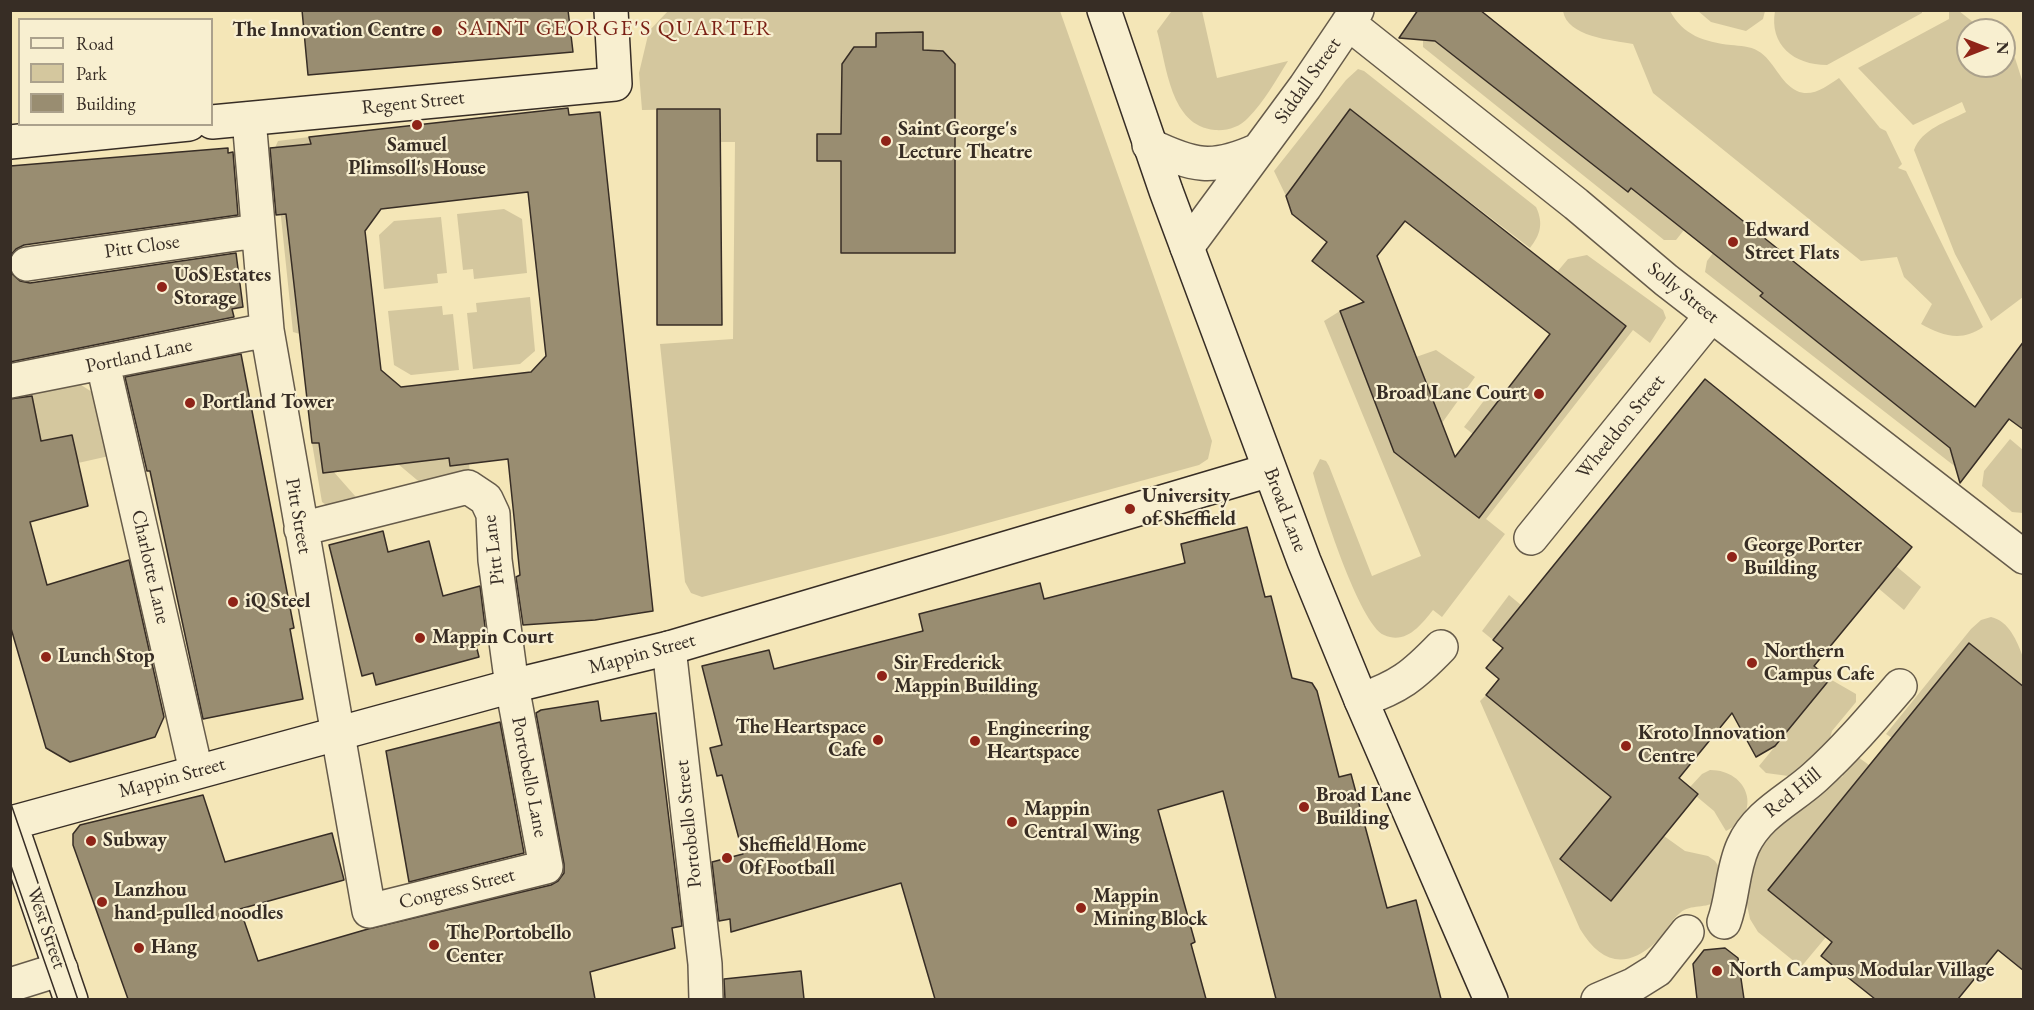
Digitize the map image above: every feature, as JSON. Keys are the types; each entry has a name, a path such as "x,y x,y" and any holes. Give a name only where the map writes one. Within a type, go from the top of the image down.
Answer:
{"street":[{"name":"Regent Street","path":"213,122 615,84 611,10"},
{"name":"Broad Lane","path":"1104,10 1149,145 1270,470 1360,700 1491,999"},
{"name":"Siddall Street","path":"1187,247 1353,17"},
{"name":"Solly Street","path":"1353,17 1711,316 2024,557"},
{"name":"Pitt Street","path":"249,119 267,330 336,735 369,911"},
{"path":"10,142 169,126"},
{"path":"1149,145 1187,163 1233,162 1258,150"},
{"name":"Pitt Close","path":"27,264 257,231"},
{"name":"Wheeldon Street","path":"1531,538 1711,316"},
{"name":"Portland Lane","path":"10,381 267,330"},
{"name":"Charlotte Lane","path":"103,364 196,771"},
{"name":"Mappin Street","path":"11,823 512,686 669,648 1270,470"},
{"name":"Pitt Lane","path":"301,529 468,487 486,499 493,514 495,560 512,686"},
{"path":"1360,700 1388,691 1413,675 1441,646"},
{"name":"Portobello Street","path":"669,648 705,964 706,999"},
{"name":"Portobello Lane","path":"512,686 546,867"},
{"name":"Red Hill","path":"1724,922 1732,899 1736,870 1743,846 1759,821 1783,799 1814,778 1900,686"},
{"name":"West Street","path":"11,823 71,999"},
{"name":"Congress Street","path":"369,911 546,867"},
{"path":"1598,999 1633,986 1657,970 1687,932"},
{"path":"10,985 61,969"}],"green space":[{"path":"1922,10 1922,13 1827,65 1804,61 1786,51 1776,34 1775,11"},
{"path":"668,11 1060,11 1212,441 1208,459 1199,465 944,535 702,597 691,593 685,582 660,344 733,339 735,142 721,142 720,109 642,110 639,73 649,31"},
{"path":"1202,11 1217,78 1288,61 1270,91 1245,121 1237,126 1215,130 1200,126 1188,118 1173,92 1157,31 1171,12"},
{"path":"1563,11 1670,11 1681,26 1695,36 1712,42 1748,47 1758,51 1764,55 1786,83 1797,91 1814,92 1839,78 1880,128 1886,131 1902,164 1898,168 1906,171 1983,327 1967,335 1952,336 1921,324 1932,304 1904,277 1897,257 1861,261 1653,93 1633,44 1603,39 1581,32 1566,20"},
{"path":"1698,11 1765,11 1763,19 1746,31 1711,22"},
{"path":"1949,11 1959,11 1968,18 1956,18 1956,78 2016,78 2016,61 2022,80 2023,297 1991,321 1955,254 1914,150 1929,131 1966,112 1962,102 1913,125 1858,68 1949,19"},
{"path":"1430,37 1628,192 1631,188 1684,230 1676,240 1664,240 1423,47 1423,40"},
{"path":"1358,69 1364,71 1536,207 1540,229 1530,248 1350,110 1286,196 1274,171 1346,80"},
{"path":"309,137 311,144 279,147 300,334 293,332 274,150 278,141"},
{"path":"504,209 522,219 527,273 474,279 473,269 463,270 457,214"},
{"path":"441,217 447,273 437,274 438,283 384,289 379,235 394,221"},
{"path":"1713,253 1763,293 1760,297 1956,452 1957,468 1705,272 1707,261"},
{"path":"1587,255 1663,310 1666,318 1650,343 1633,330 1486,519 1505,534 1442,617 1433,610 1412,632 1399,637 1384,635 1374,626 1363,609 1332,535 1313,473 1320,459 1326,461 1329,466 1372,576 1421,556 1324,321 1340,311 1390,443 1411,465 1478,518 1626,326 1557,272 1568,259"},
{"path":"530,297 535,351 520,364 473,369 467,313 477,312 476,303"},
{"path":"442,306 443,315 453,314 459,370 411,375 394,365 388,311"},
{"path":"1436,350 1475,377 1442,423 1416,357"},
{"path":"72,379 95,394 109,456 78,463 72,436 41,441 23,417 17,391"},
{"path":"1492,390 1501,397 1473,434 1464,427"},
{"path":"2010,439 2023,450 2023,513 2012,512 1982,486 1984,471"},
{"path":"312,443 319,443 333,471 363,505 329,507 322,502"},
{"path":"449,458 469,463 470,475 423,485 398,464"},
{"path":"1896,566 1921,587 1904,610 1878,588"},
{"path":"1509,595 1521,605 1493,640 1482,631"},
{"path":"1991,617 2007,627 2018,645 2024,660 2023,687 1969,643 1892,738 1886,734 1971,629 1981,620"},
{"path":"1830,679 1856,694 1856,702 1832,731 1828,746 1796,777 1766,773 1759,766"},
{"path":"1486,695 1611,797 1560,860 1611,901 1664,836 1685,851 1708,856 1715,861 1719,867 1718,900 1709,905 1684,910 1656,942 1634,957 1614,959 1596,949 1580,929 1480,701"},
{"path":"1858,757 1869,765 1768,890 1826,937 1801,967 1758,932 1750,919 1744,891 1762,837 1843,776 1842,769"},
{"path":"1710,770 1734,777 1742,785 1746,794 1745,814 1738,823 1726,831 1714,811 1696,796 1698,794 1690,787 1702,774"}],"building":[{"name":"The Innovation Centre","path":"302,10 568,10 573,52 308,75"},
{"name":"Edward Street Flats","path":"1418,10 1480,10 1975,407 2024,341 2024,430 2009,419 1960,483 1950,448 1760,296 1763,293 1684,230 1631,188 1628,192 1435,41 1399,38"},
{"name":"Saint George's Lecture Theatre","path":"923,32 923,50 943,51 955,64 955,253 841,253 841,161 817,161 817,134 841,134 842,64 854,47 876,47 876,33"},
{"path":"568,108 569,115 600,112 653,611 595,620 523,625 516,577 520,575 508,459 450,466 449,458 323,473 319,443 312,443 286,214 276,215 270,148 311,144 309,137","holes":["528,192 546,356 531,372 401,387 381,370 365,231 381,209"]},
{"path":"657,109 720,109 722,325 657,325"},
{"path":"1350,109 1626,326 1479,518 1394,452 1340,311 1364,302 1312,261 1327,242 1292,214 1286,196","holes":["1405,221 1550,334 1455,457 1377,256"]},
{"path":"228,148 228,153 233,152 238,215 24,245 10,256 10,166"},
{"path":"236,253 243,307 232,309 234,317 10,362 10,272 20,281 30,283"},
{"name":"iQ Steel","path":"241,354 294,628 290,629 303,699 203,719 150,471 147,471 125,377"},
{"name":"George Porter Building","path":"1705,379 1912,547 1814,666 1830,679 1775,746 1756,757 1732,713 1679,778 1698,794 1611,901 1560,859 1611,797 1486,695 1499,679 1486,668 1503,648 1493,640"},
{"path":"32,396 41,441 72,435 88,506 30,522 47,585 129,560 164,717 155,737 70,762 46,748 10,625 10,399"},
{"path":"1247,527 1265,597 1271,596 1292,678 1312,683 1317,691 1339,777 1351,774 1387,908 1416,900 1441,999 1276,999 1223,791 1158,810 1195,942 1191,944 1206,999 935,999 901,883 731,932 730,919 719,921 712,862 743,854 722,775 717,776 710,748 722,745 702,666 769,650 774,669 923,631 919,614 1040,583 1044,599 1185,563 1181,544"},
{"path":"383,531 388,552 429,541 443,596 480,586 487,643 476,645 479,657 376,685 373,673 362,676 329,545"},
{"path":"1969,643 2024,687 2024,971 1998,950 1958,999 1875,999 1821,956 1832,942 1768,890"},
{"path":"598,701 601,721 656,713 682,926 672,928 675,948 590,972 595,999 128,999 73,845 73,834 80,825 203,795 225,862 332,833 344,880 240,909 258,961 368,929 551,885 558,881 564,873 564,864 536,713 541,710"},
{"path":"500,722 524,853 409,882 386,751"},
{"name":"North Campus Modular Village","path":"1725,948 1738,958 1744,999 1697,999 1693,964 1704,950"},
{"path":"801,971 804,999 725,999 724,979"}],"tram line":[{"path":"10,801 78,1000"},
{"path":"10,863 58,1000"}],"place":[{"name":"The Innovation Centre","path":"437,31"},
{"name":"Samuel Plimsoll's House","path":"417,125"},
{"name":"Saint George's Lecture Theatre","path":"886,141"},
{"name":"Edward Street Flats","path":"1733,242"},
{"name":"UoS Estates Storage","path":"162,287"},
{"name":"Broad Lane Court","path":"1539,394"},
{"name":"Portland Tower","path":"190,403"},
{"name":"University of Sheffield","path":"1130,509"},
{"name":"George Porter Building","path":"1732,557"},
{"name":"iQ Steel","path":"233,602"},
{"name":"Mappin Court","path":"420,638"},
{"name":"Lunch Stop","path":"46,657"},
{"name":"Northern Campus Cafe","path":"1752,663"},
{"name":"Sir Frederick Mappin Building","path":"882,676"},
{"name":"The Heartspace Cafe","path":"878,740"},
{"name":"Engineering Heartspace","path":"975,741"},
{"name":"Kroto Innovation Centre","path":"1626,746"},
{"name":"Broad Lane Building","path":"1304,807"},
{"name":"Mappin Central Wing","path":"1012,822"},
{"name":"Subway","path":"91,841"},
{"name":"Sheffield Home Of Football","path":"727,858"},
{"name":"Lanzhou hand-pulled noodles","path":"102,902"},
{"name":"Mappin Mining Block","path":"1081,908"},
{"name":"The Portobello Center","path":"434,945"},
{"name":"Hang","path":"139,948"},
{"name":"North Campus Modular Village","path":"1717,971"}],"district":[{"name":"SAINT GEORGE'S QUARTER","path":"615,29"}]}
